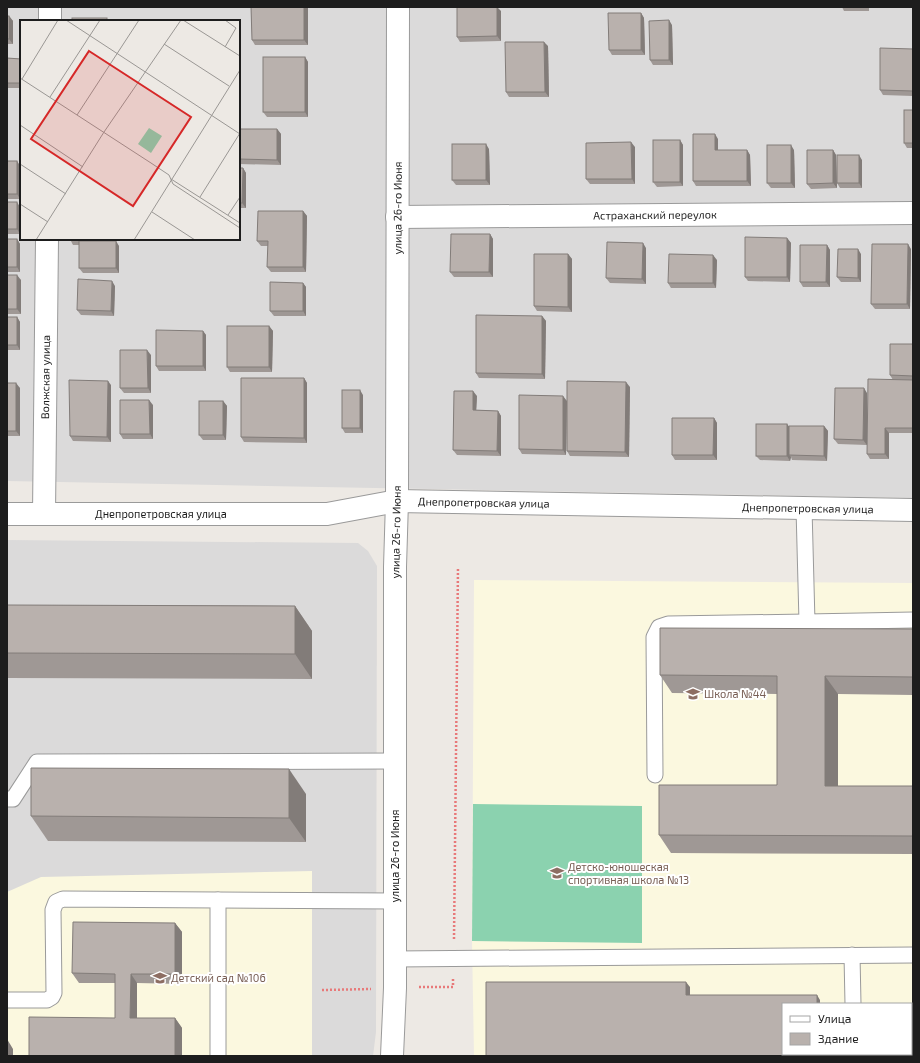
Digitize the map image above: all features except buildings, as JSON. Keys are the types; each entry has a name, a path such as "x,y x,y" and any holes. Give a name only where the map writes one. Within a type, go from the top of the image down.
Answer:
{"street":[{"path":"50,7 50,20"},
{"name":"улица 26-го Июня","path":"392,1056 395,959 395,567 397,501 398,7"},
{"name":"Астраханский переулок","path":"397,217 913,213"},
{"name":"Волжская улица","path":"44,514 47,240"},
{"name":"Днепропетровская улица","path":"7,514 327,514 397,501 913,510"}],"lane":[{"path":"804,508 806,622"},
{"path":"655,775 654,638 659,627 668,624 913,620"},
{"path":"7,799 13,799 37,762 395,761"},
{"path":"7,1000 47,1000 52,997 54,993 53,910 56,902 63,899 395,901"},
{"path":"218,900 218,1056"},
{"path":"852,955 853,1003"},
{"path":"395,959 913,955"}],"path":[{"path":"412,988 453,987 458,566"},
{"path":"322,990 371,989"}],"shaded area":[{"path":"7,7 913,7 913,498 7,481"},
{"path":"7,540 358,543 368,551 377,566 376,1032 373,1056 7,1056"},
{"name":"Школа №44","path":"474,580 913,583 913,1056 474,1056 472,941"},
{"name":"Детский сад №106","path":"312,871 312,1056 7,1056 7,892 41,877"}],"green space":[{"path":"473,804 642,806 642,943 472,941"}],"place":[{"name":"Школа №44","path":"693,694"},
{"name":"Детско-юношеская спортивная школа №13","path":"557,873"},
{"name":"Детский сад №106","path":"160,978"}]}
